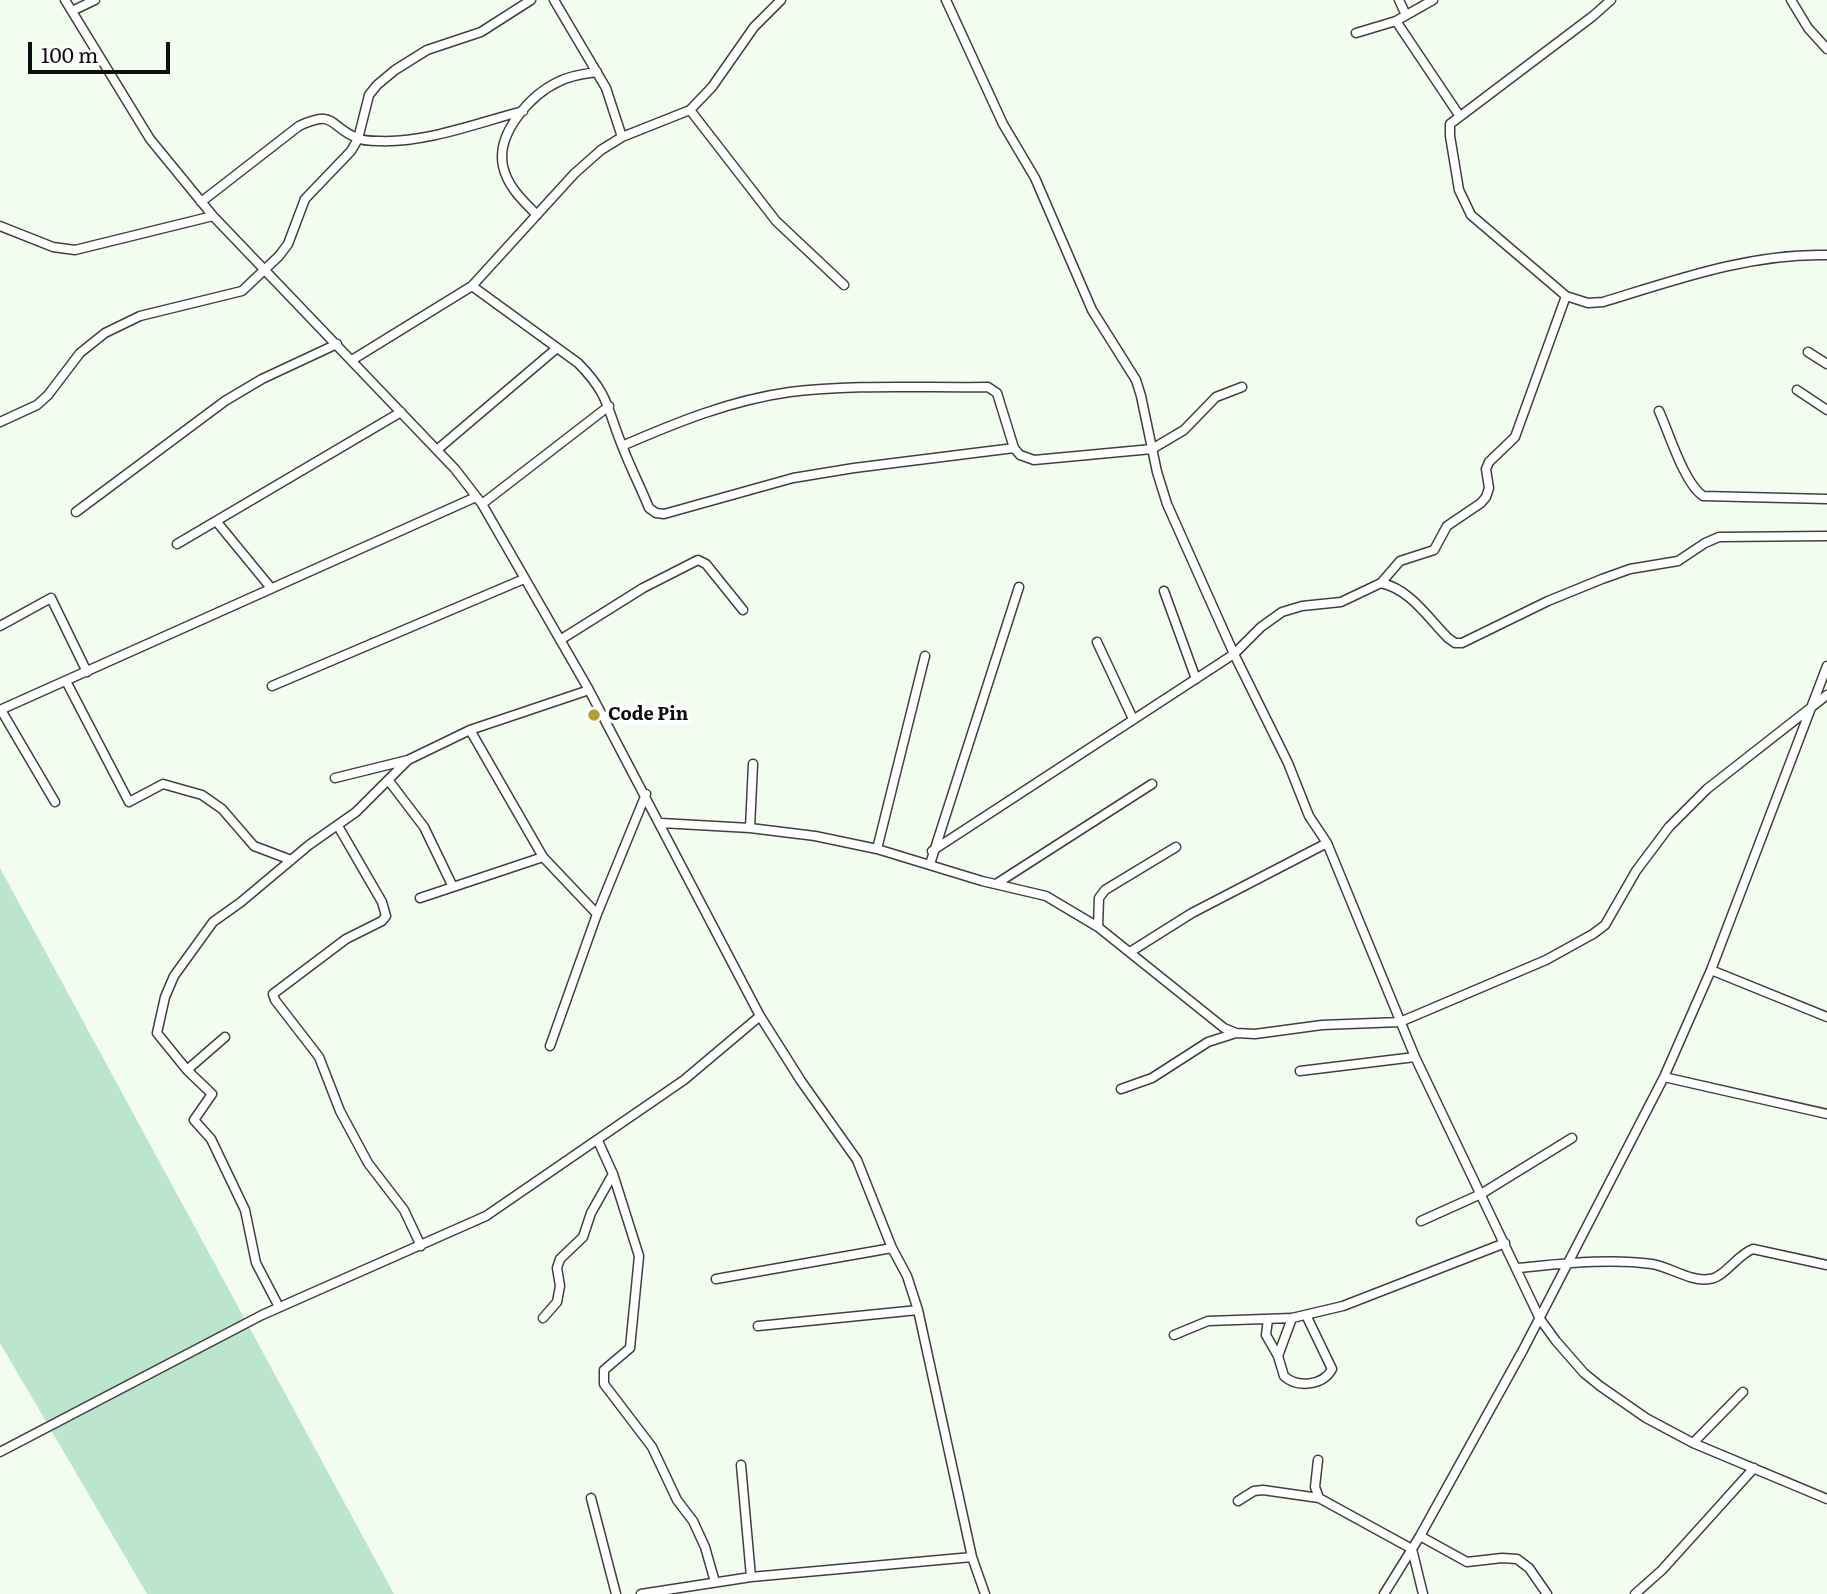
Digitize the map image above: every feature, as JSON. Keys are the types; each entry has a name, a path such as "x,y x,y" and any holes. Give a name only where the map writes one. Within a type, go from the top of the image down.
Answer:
{"street":[{"path":"65,0 150,139 201,202 438,449 479,501 589,690 646,794 760,1016 801,1081 857,1160 892,1248 907,1276 918,1310 972,1557 985,1594"},
{"path":"72,11 95,0"},
{"path":"0,422 37,405 48,395 80,353 105,333 140,317 242,291 288,244 305,199 351,151 358,139 369,95 394,70 427,50 481,32 531,0"},
{"path":"554,0 606,88 622,138"},
{"path":"352,360 472,286 588,160 622,138 690,110 712,87 754,27 780,0"},
{"path":"946,0 1003,124 1035,178 1092,310 1136,380 1167,504 1234,654 1288,763 1308,816 1327,844 1415,1056 1540,1320 1569,1357 1600,1386 1646,1418 1693,1443 1827,1499"},
{"path":"1399,0 1406,15"},
{"path":"1356,33 1396,21 1433,0"},
{"path":"1611,0 1450,124 1459,190 1471,215 1566,296 1588,303 1603,302 1703,271 1756,260 1827,255"},
{"path":"1791,0 1808,28 1827,49"},
{"path":"1396,21 1459,115"},
{"path":"537,215 512,186 503,168 502,152 507,135 533,99 558,81 577,74 597,72"},
{"path":"690,110 776,221 844,285"},
{"path":"201,202 299,126 313,120 330,119 358,139 385,141 427,136 523,111"},
{"path":"0,226 53,247 75,250 213,216"},
{"path":"472,286 592,377 603,392 622,446 649,508 656,513 664,514 793,478 1014,448"},
{"path":"932,851 1234,654 1261,627 1282,612 1303,606 1336,603 1381,583 1400,561 1434,550 1447,526 1486,497 1489,488 1486,469 1489,462 1515,437 1521,425 1566,296"},
{"path":"76,512 234,394 337,344"},
{"path":"438,449 557,348"},
{"path":"1808,352 1827,363"},
{"path":"622,446 721,408 791,392 988,387 997,393 1014,448 1020,455 1034,460 1152,449 1184,430 1216,397 1242,387"},
{"path":"1797,390 1827,410"},
{"path":"55,802 1,710 271,588 479,501 609,407"},
{"path":"1659,411 1696,492 1703,496 1827,499"},
{"path":"177,544 401,412"},
{"path":"216,521 271,588"},
{"path":"1381,583 1408,597 1448,638 1455,643 1462,643 1548,601 1602,579 1630,569 1678,561 1719,537 1827,536"},
{"path":"560,640 643,588 698,560 706,564 743,610"},
{"path":"272,686 524,579"},
{"path":"930,864 1019,587"},
{"path":"1164,591 1196,679"},
{"path":"0,626 51,598 87,672"},
{"path":"1097,642 1133,719"},
{"path":"877,849 925,656"},
{"path":"1384,1594 1420,1536 1540,1320 1664,1077 1711,970 1827,666"},
{"path":"66,681 129,802 163,784 202,795 222,809 254,846 291,860"},
{"path":"335,778 408,760 470,730 589,690"},
{"path":"661,823 750,828 815,836 877,849 1046,896 1098,927 1224,1028 1236,1033 1255,1034 1322,1025 1400,1022 1546,960 1605,925 1636,871 1669,827 1707,789 1827,695"},
{"path":"470,730 543,857 597,914"},
{"path":"279,1307 256,1264 245,1210 211,1139 194,1120 212,1094 187,1070 157,1033 165,997 174,976 214,922 309,845 338,826 389,781 408,760"},
{"path":"750,828 753,764"},
{"path":"389,781 424,827 453,887"},
{"path":"996,884 1152,784"},
{"path":"550,1046 597,914 646,794"},
{"path":"338,826 382,902 386,915 383,921 346,939 273,994 319,1057 340,1111 356,1142 368,1163 404,1210 421,1246"},
{"path":"1129,952 1192,913 1327,844"},
{"path":"1098,927 1098,898 1105,890 1176,847"},
{"path":"420,898 543,857"},
{"path":"1711,970 1827,1017"},
{"path":"0,1452 279,1307 486,1216 684,1080 760,1016"},
{"path":"1121,1088 1152,1078 1208,1042 1236,1033"},
{"path":"187,1070 225,1037"},
{"path":"1300,1071 1415,1056"},
{"path":"1664,1077 1827,1114"},
{"path":"1421,1221 1481,1194 1572,1138"},
{"path":"598,1141 613,1174 639,1256 630,1348 604,1370 604,1384 652,1447 677,1500 699,1533 715,1582"},
{"path":"542,1318 557,1302 560,1286 557,1268 560,1259 583,1237 592,1213 613,1174"},
{"path":"1174,1335 1208,1321 1292,1318 1343,1306 1505,1243"},
{"path":"716,1279 892,1248"},
{"path":"1517,1268 1568,1264 1652,1265 1708,1280 1716,1278 1753,1249 1827,1265"},
{"path":"758,1326 918,1310"},
{"path":"1268,1319 1265,1335 1278,1356 1280,1369 1289,1381 1314,1382 1329,1375 1331,1364 1306,1315"},
{"path":"1278,1356 1292,1318"},
{"path":"1693,1443 1743,1392"},
{"path":"1318,1460 1315,1487 1319,1498"},
{"path":"741,1465 751,1577"},
{"path":"1635,1594 1662,1570 1754,1468"},
{"path":"1238,1501 1254,1491 1263,1490 1319,1498 1412,1549 1423,1594"},
{"path":"591,1498 616,1594"},
{"path":"1420,1536 1466,1562 1517,1559 1529,1567 1547,1594"},
{"path":"641,1594 751,1577 972,1557"}],"green space":[{"path":"0,868 394,1594 147,1594 0,1343"}],"place":[{"name":"Code Pin","path":"594,715"}]}
